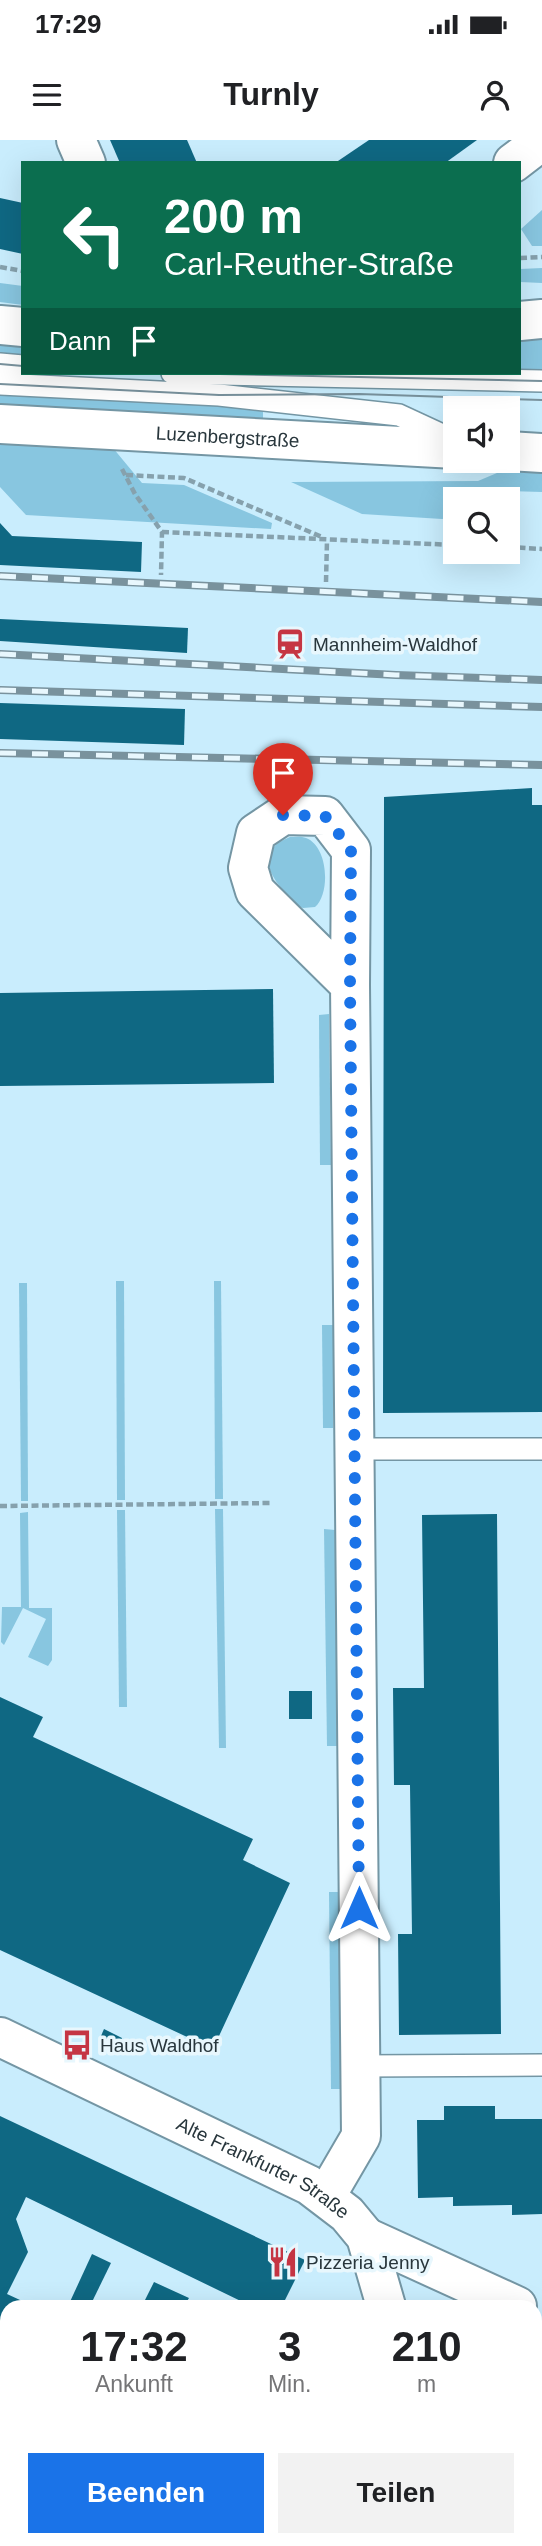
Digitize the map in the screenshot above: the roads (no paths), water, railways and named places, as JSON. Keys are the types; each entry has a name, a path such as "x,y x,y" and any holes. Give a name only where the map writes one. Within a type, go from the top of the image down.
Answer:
{"street":[{"path":"76,140 85,161"},
{"path":"516,161 542,141"},
{"path":"0,325 21,327"},
{"name":"Luzenbergstraße","path":"0,424 443,448"},
{"path":"520,452 542,453"},
{"path":"326,2196 361,2136 350,985"},
{"name":"Alte Frankfurter Straße","path":"0,2038 292,2175 326,2196 348,2214 366,2237 500,2300"},
{"path":"366,2237 384,2300"}],"lane":[{"path":"0,364 21,366"},
{"path":"264,375 542,381"},
{"path":"0,384 219,395 399,415 443,435"},
{"path":"355,1449 542,1449"},
{"path":"360,2066 542,2065"}],"tram line":[{"path":"0,364 21,366"},
{"path":"264,375 542,381"},
{"path":"0,384 219,395 359,394 542,400"}],"railway":[{"path":"0,576 542,602"},
{"path":"0,654 542,680"},
{"path":"0,690 542,707"},
{"path":"0,753 542,765"}],"place":[{"name":"Mannheim-Waldhof","path":"290,644"},
{"name":"Haus Waldhof","path":"77,2045"},
{"name":"Pizzeria Jenny","path":"283,2262"}]}
